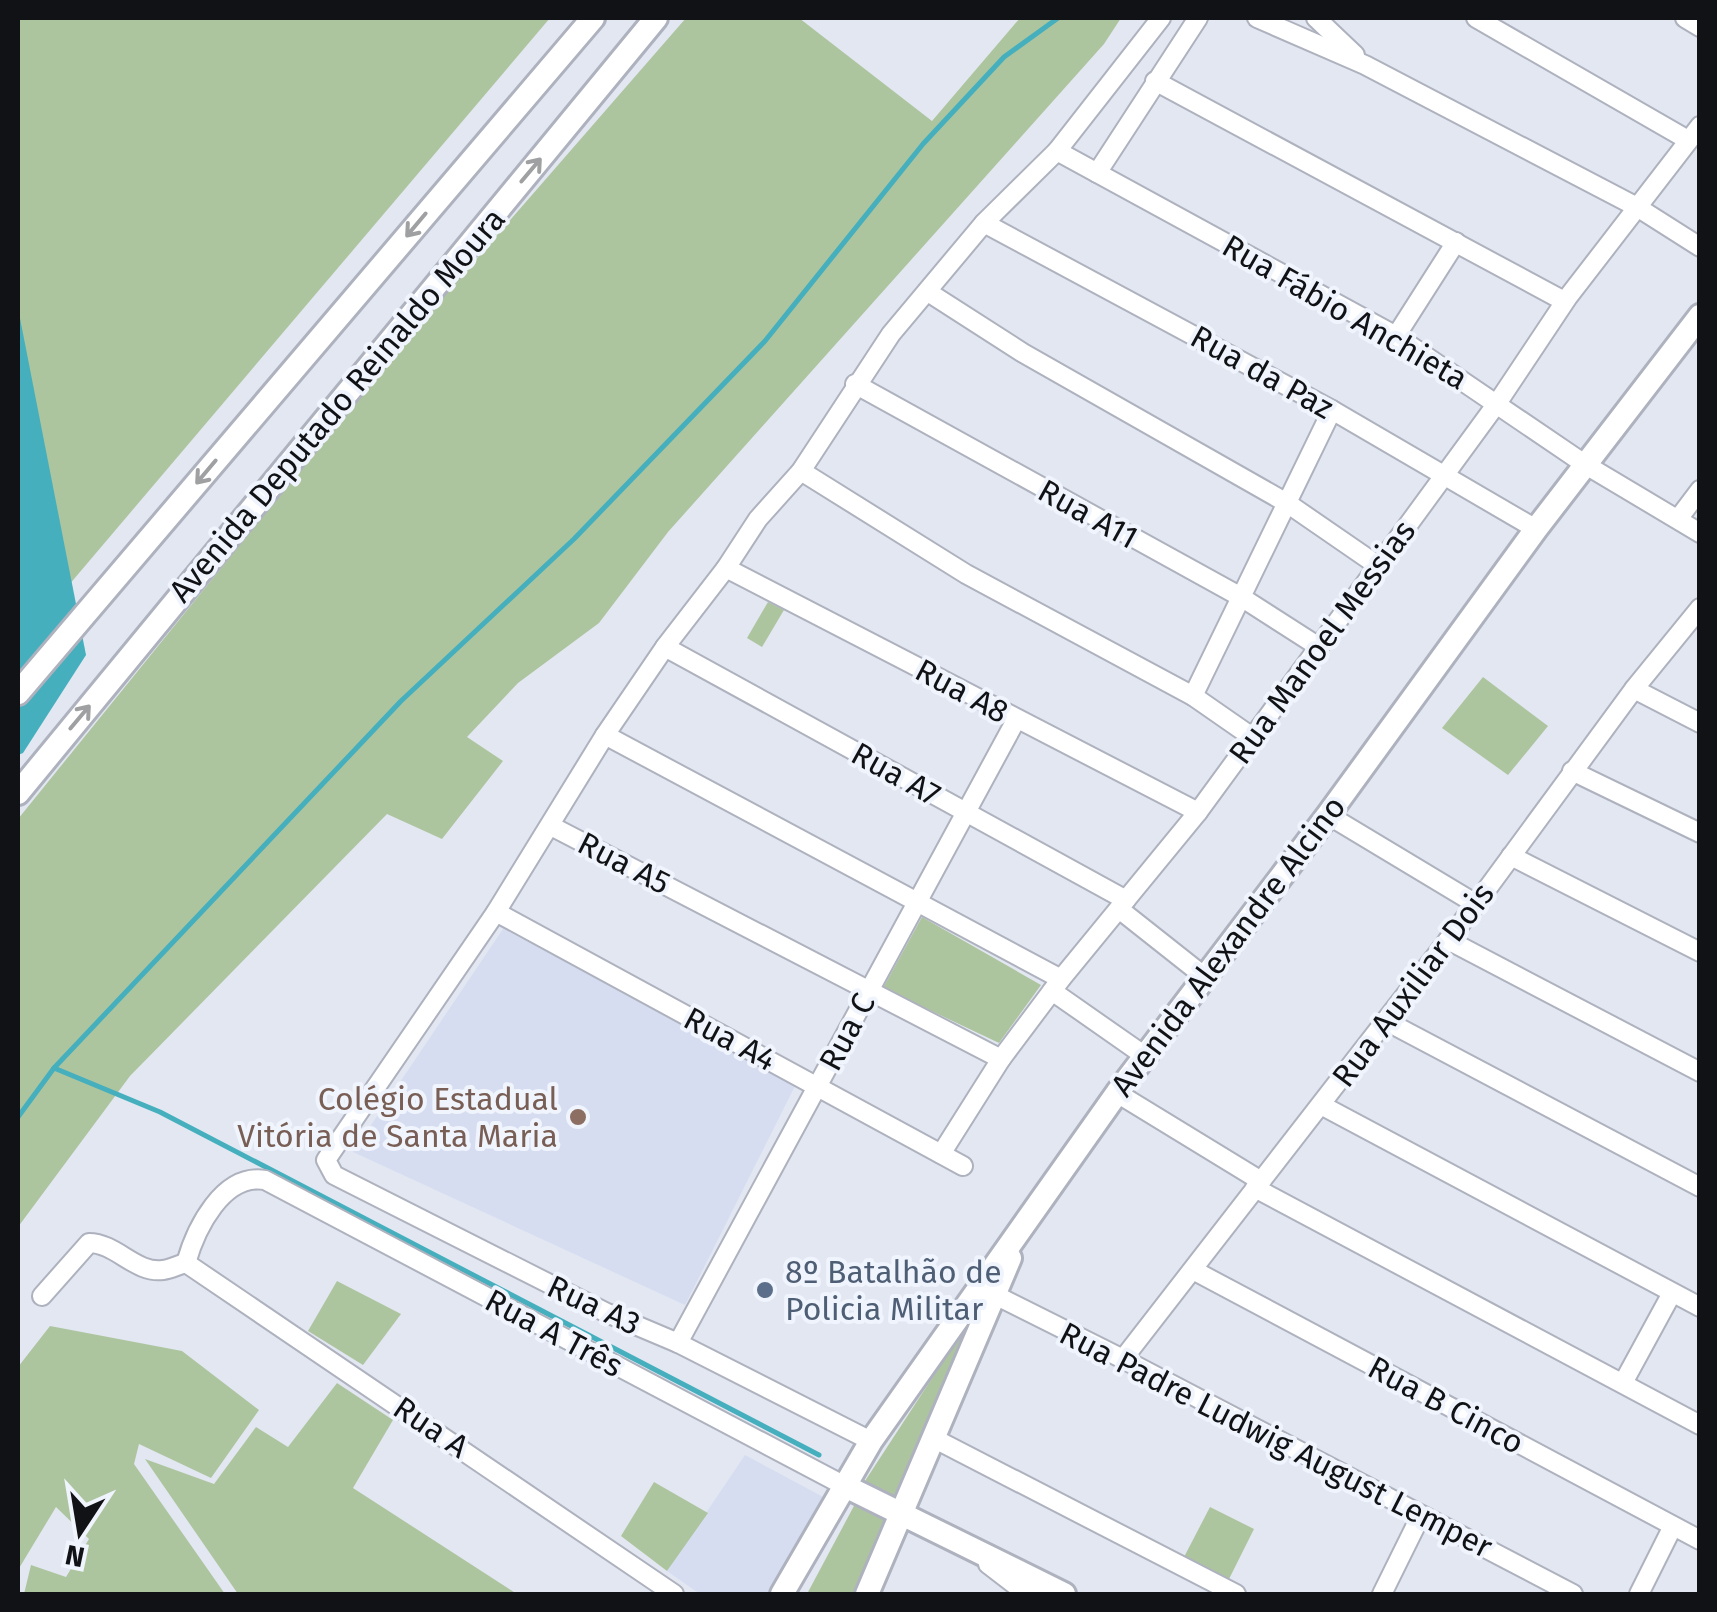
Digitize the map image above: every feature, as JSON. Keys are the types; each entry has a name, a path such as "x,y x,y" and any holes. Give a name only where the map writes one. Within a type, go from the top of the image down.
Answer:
{"street":[{"name":"Avenida Deputado Reinaldo Moura","path":"18,693 593,18"},
{"name":"Avenida Deputado Reinaldo Moura","path":"18,792 656,18"},
{"path":"551,826 665,647 758,520 801,470 891,334 984,223 1057,151 1161,18"},
{"path":"1097,173 1198,18"},
{"path":"1256,18 1365,65 1637,207 1700,246"},
{"path":"1316,18 1365,65"},
{"path":"1476,18 1694,133"},
{"path":"1684,18 1700,28"},
{"path":"1156,80 1564,302"},
{"name":"Rua Manoel Messias","path":"941,1154 1056,985 1198,812 1498,402 1564,302 1694,133"},
{"name":"Rua Fábio Anchieta","path":"1057,151 1396,336 1586,464 1700,532"},
{"name":"Rua da Paz","path":"984,223 1332,410 1536,529"},
{"path":"1396,336 1456,242"},
{"path":"928,292 1023,353 1286,502 1377,565"},
{"name":"Avenida Alexandre Alcino","path":"782,1594 871,1440 987,1291 1025,1222 1116,1093 1328,816 1536,529 1696,327"},
{"name":"Rua A11","path":"855,384 1241,597 1319,647"},
{"path":"1193,696 1332,410"},
{"path":"801,470 966,574 1193,696 1252,737"},
{"path":"1678,520 1700,490"},
{"name":"Rua A8","path":"726,568 1198,812"},
{"name":"Rua Auxiliar Dois","path":"1123,1359 1700,608"},
{"name":"Rua A7","path":"665,647 966,812 1123,905 1205,977"},
{"path":"1634,689 1700,723"},
{"name":"Rua C","path":"678,1343 1016,720"},
{"path":"606,735 917,902 1056,985 1145,1056"},
{"path":"1572,771 1700,834"},
{"path":"1328,816 1476,904"},
{"name":"Rua A5","path":"326,1160 551,826 1002,1060"},
{"path":"1511,856 1700,952"},
{"name":"Rua A4","path":"496,912 963,1166"},
{"path":"1448,940 1700,1072"},
{"path":"1386,1021 1700,1188"},
{"path":"1116,1093 1258,1184 1700,1425"},
{"path":"1321,1105 1700,1307"},
{"name":"Rua A3","path":"326,1160 334,1176 871,1440"},
{"name":"Rua A Três","path":"186,1262 202,1225 228,1190 249,1178 265,1180 843,1485"},
{"path":"42,1296 89,1243 108,1246 150,1269 162,1270 186,1262"},
{"name":"Rua A","path":"186,1262 674,1594"},
{"name":"Rua B Cinco","path":"1193,1270 1700,1540"},
{"path":"866,1594 934,1438 987,1291"},
{"name":"Rua Padre Ludwig August Lemper","path":"987,1291 1574,1594"},
{"path":"1623,1383 1672,1293"},
{"path":"934,1438 1236,1594"},
{"path":"843,1485 1064,1594"},
{"path":"1382,1594 1421,1515"},
{"path":"1639,1594 1673,1526"},
{"path":"965,1546 1027,1594"}],"shaded area":[{"name":"Colégio Estadual Vitória de Santa Maria","path":"503,929 797,1082 685,1305 353,1152"},
{"path":"745,1455 825,1498 774,1594 700,1594 667,1571"}],"green space":[{"path":"18,18 550,18 18,645"},
{"path":"686,18 799,18 932,121 1020,18 1121,18 1104,44 668,532 599,623 518,683 467,737 503,761 442,839 387,814 130,1076 18,1227 18,819 404,342"},
{"path":"768,602 784,610 762,647 747,638"},
{"path":"1483,677 1548,726 1508,775 1442,728"},
{"path":"922,917 1041,985 999,1043 883,988"},
{"path":"337,1281 401,1314 363,1365 308,1331"},
{"path":"972,1317 897,1500 863,1484"},
{"path":"50,1326 182,1351 259,1410 211,1478 139,1444 134,1464 225,1594 24,1594 31,1565 66,1577 89,1539 56,1507 18,1570 18,1367"},
{"path":"337,1383 393,1420 353,1488 517,1594 238,1594 145,1459 214,1484 256,1427 288,1447"},
{"path":"654,1482 708,1513 667,1571 621,1536"},
{"path":"855,1504 886,1519 857,1594 807,1594"},
{"path":"1210,1507 1254,1529 1228,1581 1183,1559"}],"water":[{"path":"18,308 86,655 23,753 18,755"}],"waterway":[{"path":"18,1117 54,1068 401,701 574,539 765,341 923,144 1004,57 1058,18"},
{"path":"54,1068 160,1112 819,1455"}],"place":[{"name":"Colégio Estadual Vitória de Santa Maria","path":"578,1117"},
{"name":"8º Batalhão de Policia Militar","path":"765,1290"}]}
